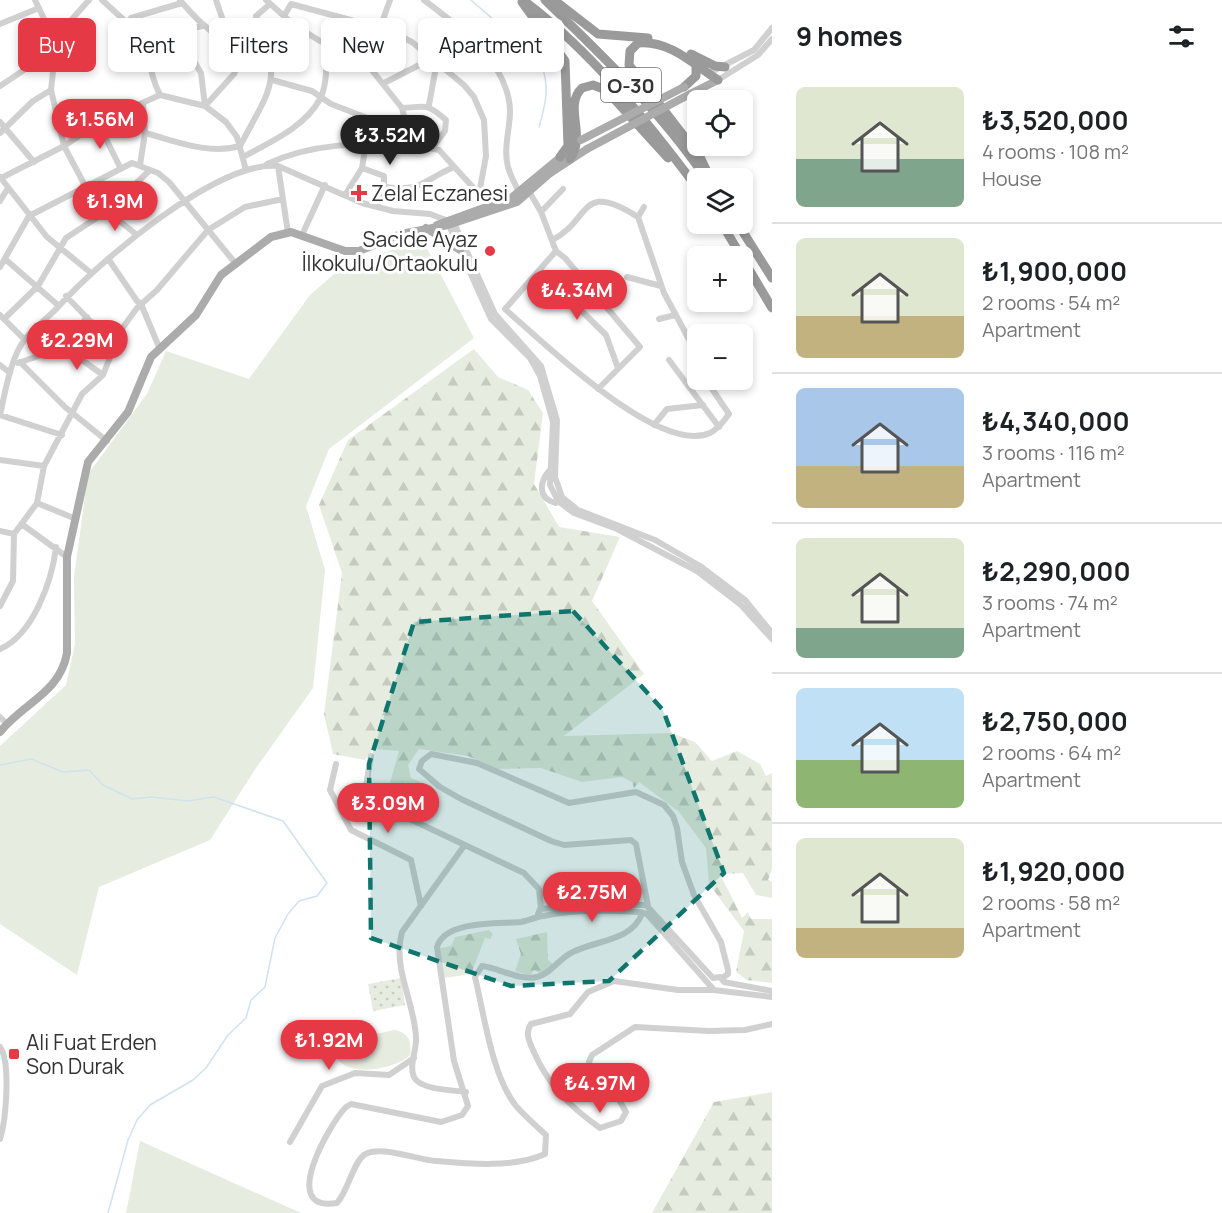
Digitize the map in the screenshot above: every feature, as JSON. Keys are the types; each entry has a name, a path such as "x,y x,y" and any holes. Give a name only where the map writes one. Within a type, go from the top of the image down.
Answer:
{"highway":[{"path":"522,0 565,61 578,144"},
{"name":"O-30","path":"522,0 542,14 603,75 657,134 687,175"},
{"name":"O-30","path":"545,0 635,89 701,168"},
{"path":"554,0 598,34 667,42 697,61 713,75"},
{"path":"704,168 700,157 634,74 628,57 633,47 646,42 664,46 697,61 725,67"},
{"path":"688,90 698,72 697,61"},
{"path":"578,144 574,100 577,93 586,86 599,87 623,108 687,178"},
{"path":"565,158 568,146 578,144"},
{"path":"728,234 772,308"},
{"path":"744,234 772,278"}],"main road":[{"path":"689,90 713,75"},
{"path":"0,732 41,697 57,680 64,667 67,653 67,557 88,462 128,412 151,357 159,347 196,315 212,286 271,237 288,233 302,235 345,251 359,251 400,234 450,223 517,202 530,193 578,144 687,91"},
{"path":"450,223 519,192 565,158"},
{"path":"426,228 460,250"}],"street":[{"path":"35,0 44,18"},
{"path":"72,18 87,0"},
{"path":"102,0 121,18"},
{"path":"216,0 222,18"},
{"path":"383,18 390,0"},
{"path":"424,0 493,63 505,83 510,109 507,165 519,192"},
{"path":"132,18 181,2 202,26 209,30"},
{"path":"257,18 268,2 321,41"},
{"path":"284,16 291,4 342,18"},
{"path":"0,24 39,8"},
{"path":"197,27 202,26"},
{"path":"713,75 754,50 772,28"},
{"path":"713,75 758,55 772,39"},
{"path":"197,66 201,73 204,106"},
{"path":"384,83 418,68"},
{"path":"0,86 21,72"},
{"path":"53,72 51,90 64,146 85,189 104,212 137,235"},
{"path":"150,72 160,95"},
{"path":"204,106 235,72"},
{"path":"145,133 206,150 224,150 240,146 260,111 272,80 272,72"},
{"path":"243,157 282,136 308,116 322,97 324,72"},
{"path":"374,72 402,108 411,144"},
{"path":"429,105 433,72"},
{"path":"448,72 474,97 484,120 486,156 479,194"},
{"path":"272,80 312,91 370,119 362,168 345,195"},
{"path":"0,133 33,101 51,90"},
{"path":"91,273 59,247 29,216 1,177 64,146 98,123 143,105 160,95 204,106 226,122 240,146 246,170"},
{"path":"140,165 145,133 143,105"},
{"path":"402,108 429,105 446,120 446,132 434,147"},
{"path":"0,122 34,162"},
{"path":"98,123 120,167"},
{"path":"62,435 0,415 10,373 24,339 91,273 137,235 184,202 246,170 267,165 309,149 367,144 408,148 411,144"},
{"path":"411,144 434,147 489,205"},
{"path":"0,267 29,216 85,189 120,167 132,163 140,165 169,182 236,264"},
{"path":"267,165 278,166 325,184 345,195 376,207 430,214 450,223 495,314 541,366 557,420 558,501"},
{"path":"278,166 288,233"},
{"path":"384,187 416,189 435,175 454,167"},
{"path":"362,168 384,176 384,187 376,207"},
{"path":"24,339 3,316 38,286 66,238 104,212 150,171"},
{"path":"302,235 325,184"},
{"path":"0,201 9,188"},
{"path":"542,212 563,189"},
{"path":"530,193 542,212 556,251 565,258 640,347 598,389"},
{"path":"0,606 13,581 14,534 23,525 37,503 44,466 82,394 103,375 117,337 141,304 160,287 208,230 245,207 284,199"},
{"path":"552,240 586,208 598,201 606,202 638,217 661,286 687,337"},
{"path":"638,217 644,207"},
{"path":"450,223 491,319 530,358 540,376 553,422 549,471 552,492 558,501 574,513 617,529 697,571 740,604 772,639"},
{"path":"556,251 541,271 505,309 598,389 654,425 674,433 691,436 708,434 719,427 729,414 713,390"},
{"path":"5,259 59,306"},
{"path":"109,260 136,301 141,304 159,347"},
{"path":"541,271 606,335 618,368"},
{"path":"627,277 661,286"},
{"path":"66,296 87,317 117,337"},
{"path":"659,319 675,315"},
{"path":"13,366 64,347 87,317"},
{"path":"64,347 103,375"},
{"path":"669,360 719,427"},
{"path":"20,362 107,441"},
{"path":"0,365 10,373"},
{"path":"654,425 667,409 703,405"},
{"path":"0,460 44,466"},
{"path":"557,487 569,504 578,510 655,540 717,577 745,600 772,633"},
{"path":"37,503 76,519"},
{"path":"23,525 67,557"},
{"path":"0,531 14,534"},
{"path":"0,649 26,628 46,590 56,548"},
{"path":"0,717 7,724"},
{"path":"717,991 712,981 645,910 591,905 543,912 522,922 491,922 451,931 439,940 437,947 452,1050 466,1092 468,1106 462,1115 448,1121 351,1104 346,1107 308,1177 308,1193 313,1200 322,1204 337,1203 343,1196 362,1156 375,1150 434,1161 467,1162 534,1160 545,1154 546,1135 515,1104 506,1089 491,1045 475,977 482,966 530,978 539,977 571,953 625,934 639,922 645,910 636,844 631,840 564,845 551,841 440,787 419,769 422,761 431,754 477,763 569,803 636,792 664,805 673,816 682,865 694,895 721,942 728,974 717,991"},
{"path":"371,756 366,786 374,802 532,878 539,889 543,912"},
{"path":"336,764 330,790 346,825 351,830 411,860 421,906"},
{"path":"464,846 402,932 399,942 404,987 416,1038 414,1075 417,1081 432,1087 466,1092"},
{"path":"712,981 723,980 772,991"},
{"path":"772,997 717,991 678,990 614,981 588,992 570,1014 531,1024 528,1029 528,1038 543,1074 556,1091 600,1128 621,1121 626,1112 614,1091 595,1078 589,1062 592,1055 635,1027 709,1031 745,1030 772,1024"},
{"path":"0,1047 6,1056 7,1069 1,1135"},
{"path":"290,1142 322,1086 355,1073 389,1075 414,1058"}],"highlighted area":[{"path":"573,611 663,710 724,873 609,981 511,986 371,938 369,764 414,622"}],"green space":[{"path":"422,239 474,338 329,449 306,506 325,570 313,688 256,768 210,840 99,887 77,975 0,924 0,746 66,685 75,644 74,577 88,474 147,394 166,351 249,379 310,295 341,268"},
{"path":"474,349 498,377 528,390 543,413 534,484 559,527 620,537 592,601 644,674 564,736 671,733 695,742 712,761 737,751 760,764 766,776 772,773 772,869 768,880 772,882 772,898 756,895 743,873 720,874 742,918 748,912 751,919 772,919 772,983 747,980 736,972 744,931 709,884 706,848 679,812 639,782 634,788 632,782 622,777 582,782 541,768 498,769 468,756 419,749 408,765 411,778 432,787 434,794 404,782 392,801 374,787 388,790 399,751 373,749 365,760 333,754 324,714 342,573 319,505 348,440"},
{"path":"489,930 493,934 490,939 485,938 471,974 444,978 440,948 451,946 455,937"},
{"path":"547,932 548,960 553,964 541,974 534,970 530,976 515,971 521,954 516,939"},
{"path":"401,978 405,1005 373,1011 368,984"},
{"path":"395,1030 404,1033 410,1042 411,1050 410,1055 393,1065 369,1070 357,1069 346,1066 338,1060 334,1051 340,1041"},
{"path":"772,1092 772,1213 652,1213 714,1102"},
{"path":"140,1141 301,1213 126,1213"}],"waterway":[{"path":"471,0 521,44 542,67 546,90 539,127"},
{"path":"0,765 31,759 63,772 89,770 103,785 132,799 152,797 188,801 214,797 283,821 327,883 317,896 299,901 288,914 275,938 265,987 251,1000 246,1018 228,1035 206,1068 193,1080 150,1105 137,1120 128,1140 108,1213"}],"place":[{"name":"Zelal Eczanesi","path":"359,193"},
{"name":"Sacide Ayaz İlkokulu/Ortaokulu","path":"490,251"},
{"name":"Ali Fuat Erden Son Durak","path":"14,1054"}]}
